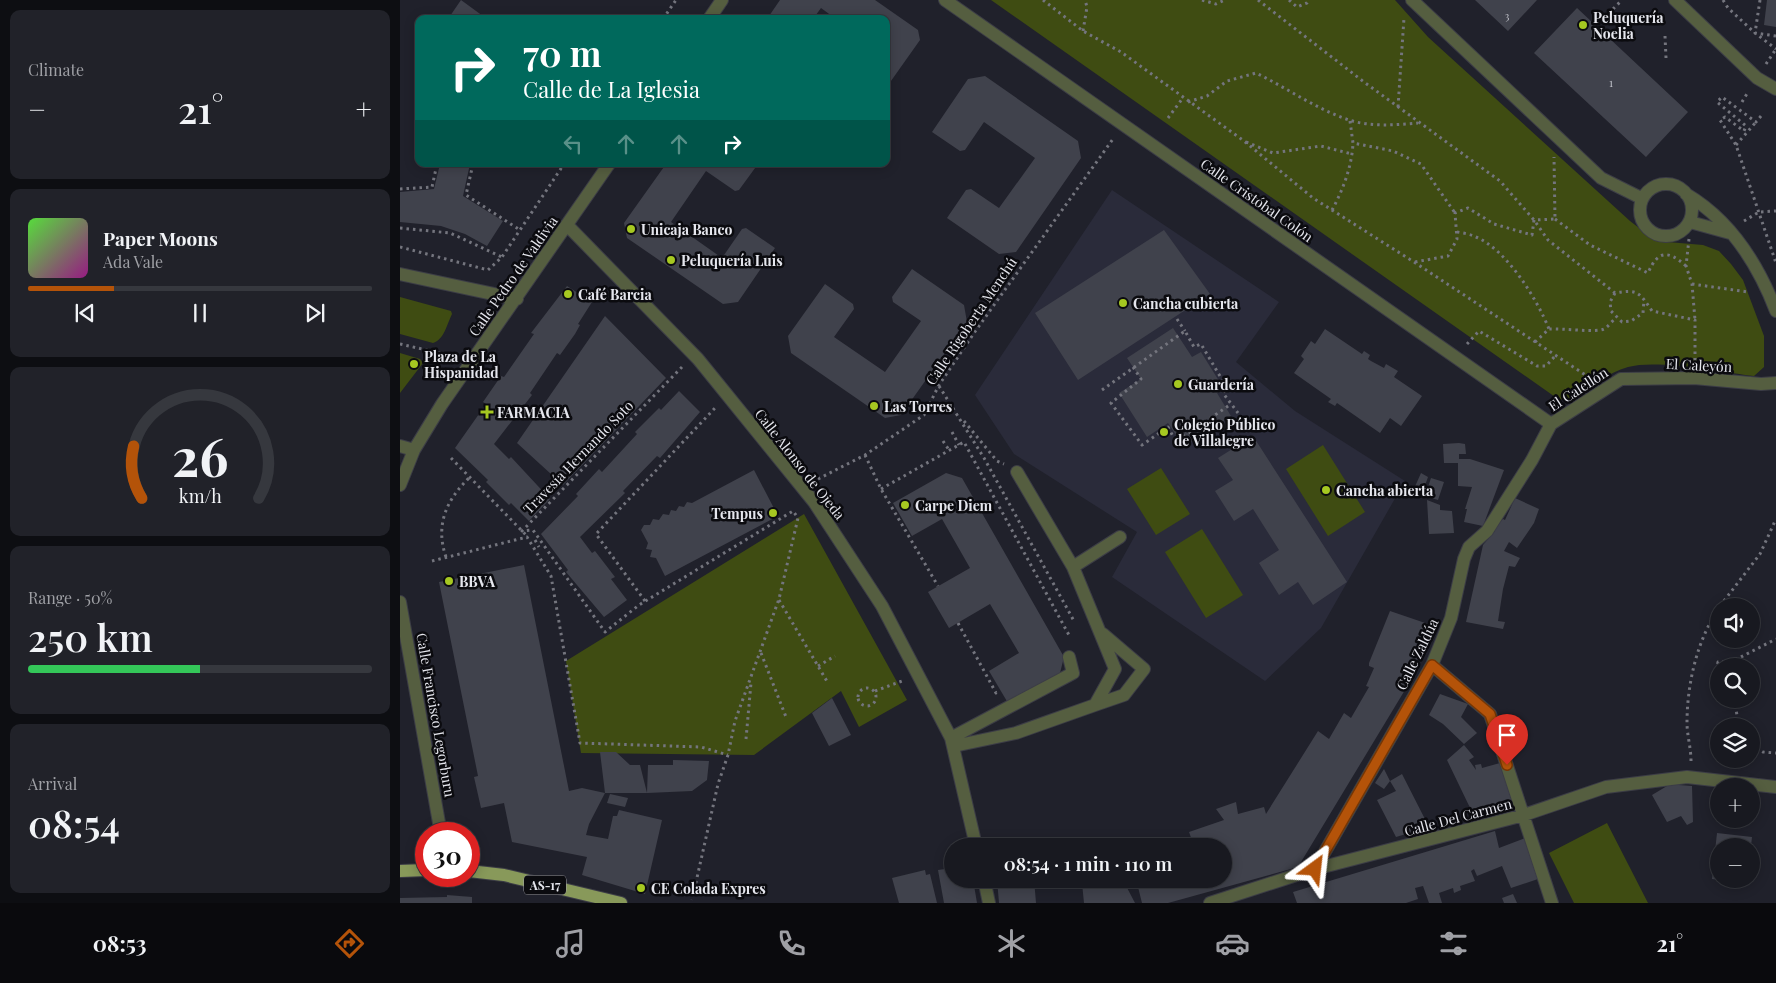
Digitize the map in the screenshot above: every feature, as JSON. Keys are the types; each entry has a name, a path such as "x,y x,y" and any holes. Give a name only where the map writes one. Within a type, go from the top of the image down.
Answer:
{"main road":[{"path":"400,872 415,871"},
{"name":"AS-17","path":"480,873 504,876 621,903"}],"street":[{"path":"712,15 722,0"},
{"name":"Calle Cristóbal Colón","path":"945,0 1551,424"},
{"path":"1675,0 1757,78 1776,89"},
{"path":"1409,5 1554,133 1601,178 1641,198"},
{"name":"Calle Pedro de Valdivia","path":"400,485 414,450 442,404 517,299 607,167"},
{"path":"1733,229 1692,223 1678,232 1657,234 1643,223 1640,216 1641,198 1657,186 1669,185 1707,206 1733,229 1767,287 1776,311"},
{"path":"1686,194 1692,211 1692,223"},
{"name":"Calle Alonso de Ojeda","path":"567,225 698,359 814,502 882,606 952,742 974,838"},
{"path":"400,274 517,299"},
{"name":"El Caleyón","path":"1621,379 1694,378 1761,384 1776,383"},
{"name":"El Calellón","path":"1551,424 1621,379"},
{"name":"Calle Zaldúa","path":"1315,869 1432,665 1451,618 1464,559 1470,547 1487,531 1532,460 1551,424"},
{"path":"400,446 414,450"},
{"path":"1017,472 1073,567 1115,669 1095,705"},
{"path":"1073,567 1120,537"},
{"name":"Calle Francisco Legorburu","path":"400,602 439,822"},
{"path":"952,742 1016,733 1124,695 1144,669 1102,634"},
{"path":"952,742 1073,673 1069,657"},
{"path":"1432,665 1490,714 1552,903"},
{"name":"Calle Del Carmen","path":"1210,903 1315,869 1524,815 1606,787 1688,777 1776,787"},
{"path":"986,888 989,903"}],"path":[{"path":"666,15 676,0"},
{"path":"1043,0 1083,31 1121,52 1182,99 1244,142 1312,198 1556,355 1597,383 1602,391"},
{"path":"1083,31 1087,7 1085,0"},
{"path":"1202,0 1216,4 1225,0"},
{"path":"1258,0 1418,123 1500,181 1534,220 1548,240 1614,293 1631,290 1640,294 1652,310 1696,320"},
{"path":"1289,0 1297,7 1307,3 1309,0"},
{"path":"1613,9 1622,0"},
{"path":"1723,0 1728,8 1755,33 1776,49"},
{"path":"1755,33 1760,0"},
{"path":"1398,107 1409,5"},
{"path":"1755,33 1776,36"},
{"path":"1665,36 1666,58"},
{"path":"1188,102 1207,96 1227,81 1256,73 1314,106 1350,121 1389,126 1418,123"},
{"path":"1756,122 1722,97 1717,102 1746,126 1744,131 1725,117 1720,120 1736,145 1776,263"},
{"path":"1168,118 1182,99"},
{"path":"1736,145 1760,116"},
{"path":"1332,210 1340,195 1352,154 1350,121"},
{"name":"Calle Rigoberta Menchú","path":"802,487 865,455 924,415 939,385 1094,165 1124,126"},
{"path":"1554,133 1555,219"},
{"path":"1244,142 1272,153 1321,146 1352,154"},
{"path":"1352,143 1392,151 1421,164 1455,213 1457,239 1448,256 1414,262"},
{"path":"400,189 432,186 436,167"},
{"path":"472,167 466,194 520,230"},
{"path":"400,247 488,270 502,257 562,167"},
{"path":"1455,213 1468,208 1494,224 1532,236 1534,220"},
{"path":"1733,229 1759,212 1776,211"},
{"path":"1534,220 1555,219 1590,245 1648,273 1656,258 1662,254 1670,255 1686,266"},
{"path":"1692,223 1687,244 1686,266 1692,284 1696,320 1694,378"},
{"path":"400,228 450,232 502,257"},
{"path":"1457,232 1477,237 1511,264 1543,315 1549,329"},
{"path":"1692,284 1747,292 1767,287"},
{"path":"1614,293 1610,302 1611,311 1622,322 1638,318 1643,313 1644,299"},
{"path":"1536,342 1549,329 1580,329 1592,332 1604,329 1616,318"},
{"path":"1177,319 1194,347 1201,344 1227,388 1223,393 1238,413"},
{"path":"1102,390 1184,331"},
{"path":"1456,358 1479,331 1537,366 1546,366 1556,355"},
{"path":"400,344 472,361"},
{"name":"Travesía Hernando Soto","path":"522,531 683,367"},
{"path":"1133,367 1141,379 1111,403 1142,445 1168,427 1176,442 1231,404"},
{"path":"939,385 957,412 1079,630"},
{"path":"692,900 718,784 728,755 735,721 779,599 798,518 794,511 645,601 596,534 715,408"},
{"path":"957,412 997,461"},
{"path":"952,432 959,445"},
{"path":"943,441 949,450"},
{"path":"881,489 964,442 1070,637"},
{"path":"865,455 881,489 938,586"},
{"path":"451,458 527,536 551,576 580,744 701,747 728,755"},
{"path":"446,558 440,541 445,515 451,500 470,477"},
{"path":"1727,598 1760,554 1776,519"},
{"name":"Travesía Hernando Soto","path":"522,531 533,530 605,632 645,601"},
{"path":"432,561 527,536"},
{"path":"535,540 539,547"},
{"path":"779,599 828,683"},
{"path":"1688,777 1691,755 1687,726 1688,701 1700,647 1710,622"},
{"path":"958,623 996,693"},
{"path":"1739,658 1776,640"},
{"path":"760,652 786,717"},
{"path":"818,666 835,656"},
{"path":"874,691 917,676"},
{"path":"746,739 752,678"},
{"path":"868,687 874,691 876,700 871,705 861,704 857,698 859,690 868,687"},
{"path":"1760,750 1776,753"}],"shaded area":[{"name":"Colegio Público de Villalegre","path":"1112,190 1279,302 1236,362 1295,411 1405,481 1321,628 1265,681 1112,577 1137,532 1014,454 975,395"}],"green space":[{"path":"991,0 1395,0 1428,37 1630,221 1656,241 1703,245 1719,251 1743,280 1764,336 1764,367 1754,376 1672,365 1640,365 1621,369 1613,373 1573,401 1558,399"},
{"path":"400,297 451,311 452,314 440,339 433,343 400,334"},
{"path":"400,353 420,359 423,363 400,393"},
{"name":"Cancha abierta","path":"1323,445 1365,512 1328,536 1286,469"},
{"path":"1161,468 1190,514 1156,535 1127,489"},
{"path":"804,514 907,700 859,727 841,691 754,755 581,753 566,661"},
{"path":"1202,529 1243,595 1206,618 1165,552"},
{"path":"1607,823 1648,903 1574,903 1549,853"}],"building":[{"path":"461,0 482,15 451,15"},
{"path":"780,0 875,0 918,30 920,40 890,82 890,15 831,15 821,8 816,15 770,15"},
{"path":"1475,0 1537,0 1508,31"},
{"path":"1767,0 1776,0 1776,27 1764,25"},
{"path":"1577,8 1688,112 1646,157 1534,53"},
{"path":"985,76 1078,141 1081,158 1016,252 999,254 947,218 966,190 971,189 999,208 1035,158 984,122 965,150 960,151 932,132 968,79"},
{"path":"439,167 469,167 463,196 503,221 487,246 465,234 441,226 400,222 400,192 434,189"},
{"path":"664,167 756,167 739,190 735,191 706,171 671,222 722,258 742,229 746,228 775,248 738,302 723,304 627,238 624,223"},
{"name":"Cancha cubierta","path":"1164,230 1210,294 1078,380 1035,313"},
{"path":"912,269 964,305 967,322 901,415 885,418 791,353 788,336 825,284 853,304 854,309 834,337 885,372 921,321 893,302 892,297"},
{"path":"567,286 592,302 578,324 580,325 575,334 560,355 557,353 530,393 532,395 494,444 509,459 511,457 550,499 529,521 511,503 509,505 486,482 488,480 455,448 486,404 483,402 501,376 504,377 534,334 531,333"},
{"path":"605,316 666,378 563,485 517,443"},
{"name":"Guardería","path":"1173,328 1192,357 1201,352 1224,389 1217,393 1231,416 1184,447 1168,423 1147,437 1119,393 1141,379 1127,358"},
{"path":"1325,329 1362,354 1364,351 1370,355 1368,359 1371,361 1384,368 1386,364 1398,371 1394,377 1422,396 1401,426 1390,418 1380,433 1337,403 1335,406 1328,402 1331,399 1294,373 1304,359 1301,356 1311,341 1315,344"},
{"path":"679,391 700,412 660,458 657,456 623,491 625,493 580,537 592,553 595,551 615,577 611,579 627,600 604,617 566,572 568,570 541,534 578,496 576,494 599,469 602,472 637,434 635,432 659,408 661,410"},
{"path":"1253,436 1347,582 1313,605 1298,582 1279,595 1259,563 1279,550 1253,509 1234,521 1215,491 1233,480 1218,458"},
{"path":"1443,444 1465,444 1466,454 1459,454 1459,459 1470,459 1504,470 1483,526 1464,522 1467,509 1465,509 1472,487 1458,486 1458,463 1444,463"},
{"path":"754,470 778,516 665,576 656,558 650,557 652,550 646,549 648,543 641,530 644,525 650,525 653,519 659,520 663,514 669,515 671,510 676,511 679,506 684,507 687,502 692,503"},
{"path":"946,473 962,478 1064,657 1060,673 1008,703 989,671 1019,653 990,604 949,628 928,592 970,568 942,519 912,536 893,503"},
{"path":"1421,473 1428,477 1422,494 1413,491"},
{"path":"1431,478 1444,482 1438,500 1425,496"},
{"path":"1515,498 1539,509 1534,523 1517,548 1509,542 1504,551 1520,558 1515,567 1509,566 1503,589 1498,621 1505,622 1503,629 1466,622 1483,545 1495,531 1493,530 1503,519 1505,520"},
{"path":"1427,500 1440,505 1440,510 1452,511 1454,533 1429,534"},
{"path":"524,565 569,791 582,788 605,793 589,824 586,835 608,839 613,816 617,816 619,810 662,820 645,894 582,875 587,857 512,842 504,803 481,808 474,777 478,776 439,582"},
{"path":"1390,611 1434,626 1411,680 1298,867 1232,885 1232,838 1191,838 1189,832 1224,820 1216,809 1236,802 1238,814 1264,807 1266,814 1318,731 1329,739 1344,713 1351,718 1369,687 1366,686 1374,668 1369,666"},
{"path":"1440,694 1468,704 1461,717 1477,733 1464,744 1443,724 1429,715"},
{"path":"832,698 851,735 829,746 812,713"},
{"path":"1464,745 1474,757 1469,760 1476,770 1475,765 1481,764 1482,768 1500,763 1514,801 1473,814 1447,760"},
{"path":"600,752 616,752 630,765 640,765 647,793 605,793"},
{"path":"673,760 709,761 707,780 692,791 647,793 648,765 673,765"},
{"path":"1384,769 1390,781 1384,789 1375,783"},
{"path":"1402,774 1429,827 1396,837 1377,800 1396,791 1390,781"},
{"path":"1666,784 1692,786 1693,822 1687,825 1681,816 1667,822 1652,795 1667,786"},
{"path":"610,794 628,798 625,807 607,803"},
{"path":"1495,831 1499,848 1528,837 1541,878 1511,888 1502,866 1477,876 1474,869 1471,871 1475,881 1460,886 1461,890 1454,893 1453,888 1439,893 1442,903 1429,903 1423,886 1415,888 1418,899 1406,903 1297,903 1293,892"},
{"path":"1717,833 1752,837 1752,838 1716,838"},
{"path":"944,869 944,888 974,888 977,903 944,903 938,870"},
{"path":"925,870 926,875 930,874 937,903 899,903 892,878"},
{"path":"998,888 1035,888 1036,903 999,903"},
{"path":"1082,888 1127,888 1135,903 1084,903"},
{"path":"1138,888 1222,888 1168,903 1142,903"},
{"path":"1513,894 1517,903 1504,903 1502,898"},
{"path":"447,895 472,897 472,903 400,903 400,898 447,897"}],"place":[{"name":"Peluquería Noelia","path":"1583,25"},
{"name":"Unicaja Banco","path":"631,229"},
{"name":"Peluquería Luis","path":"671,260"},
{"name":"Café Barcia","path":"568,294"},
{"name":"Cancha cubierta","path":"1123,303"},
{"name":"Plaza de La Hispanidad","path":"414,364"},
{"name":"Guardería","path":"1178,384"},
{"name":"Las Torres","path":"874,406"},
{"name":"FARMACIA","path":"487,412"},
{"name":"Colegio Público de Villalegre","path":"1164,432"},
{"name":"Cancha abierta","path":"1326,490"},
{"name":"Carpe Diem","path":"905,505"},
{"name":"Tempus","path":"773,513"},
{"name":"BBVA","path":"449,581"},
{"name":"CE Colada Expres","path":"641,888"}],"route":[{"path":"1315,869 1432,665 1490,714 1507,765"}]}
